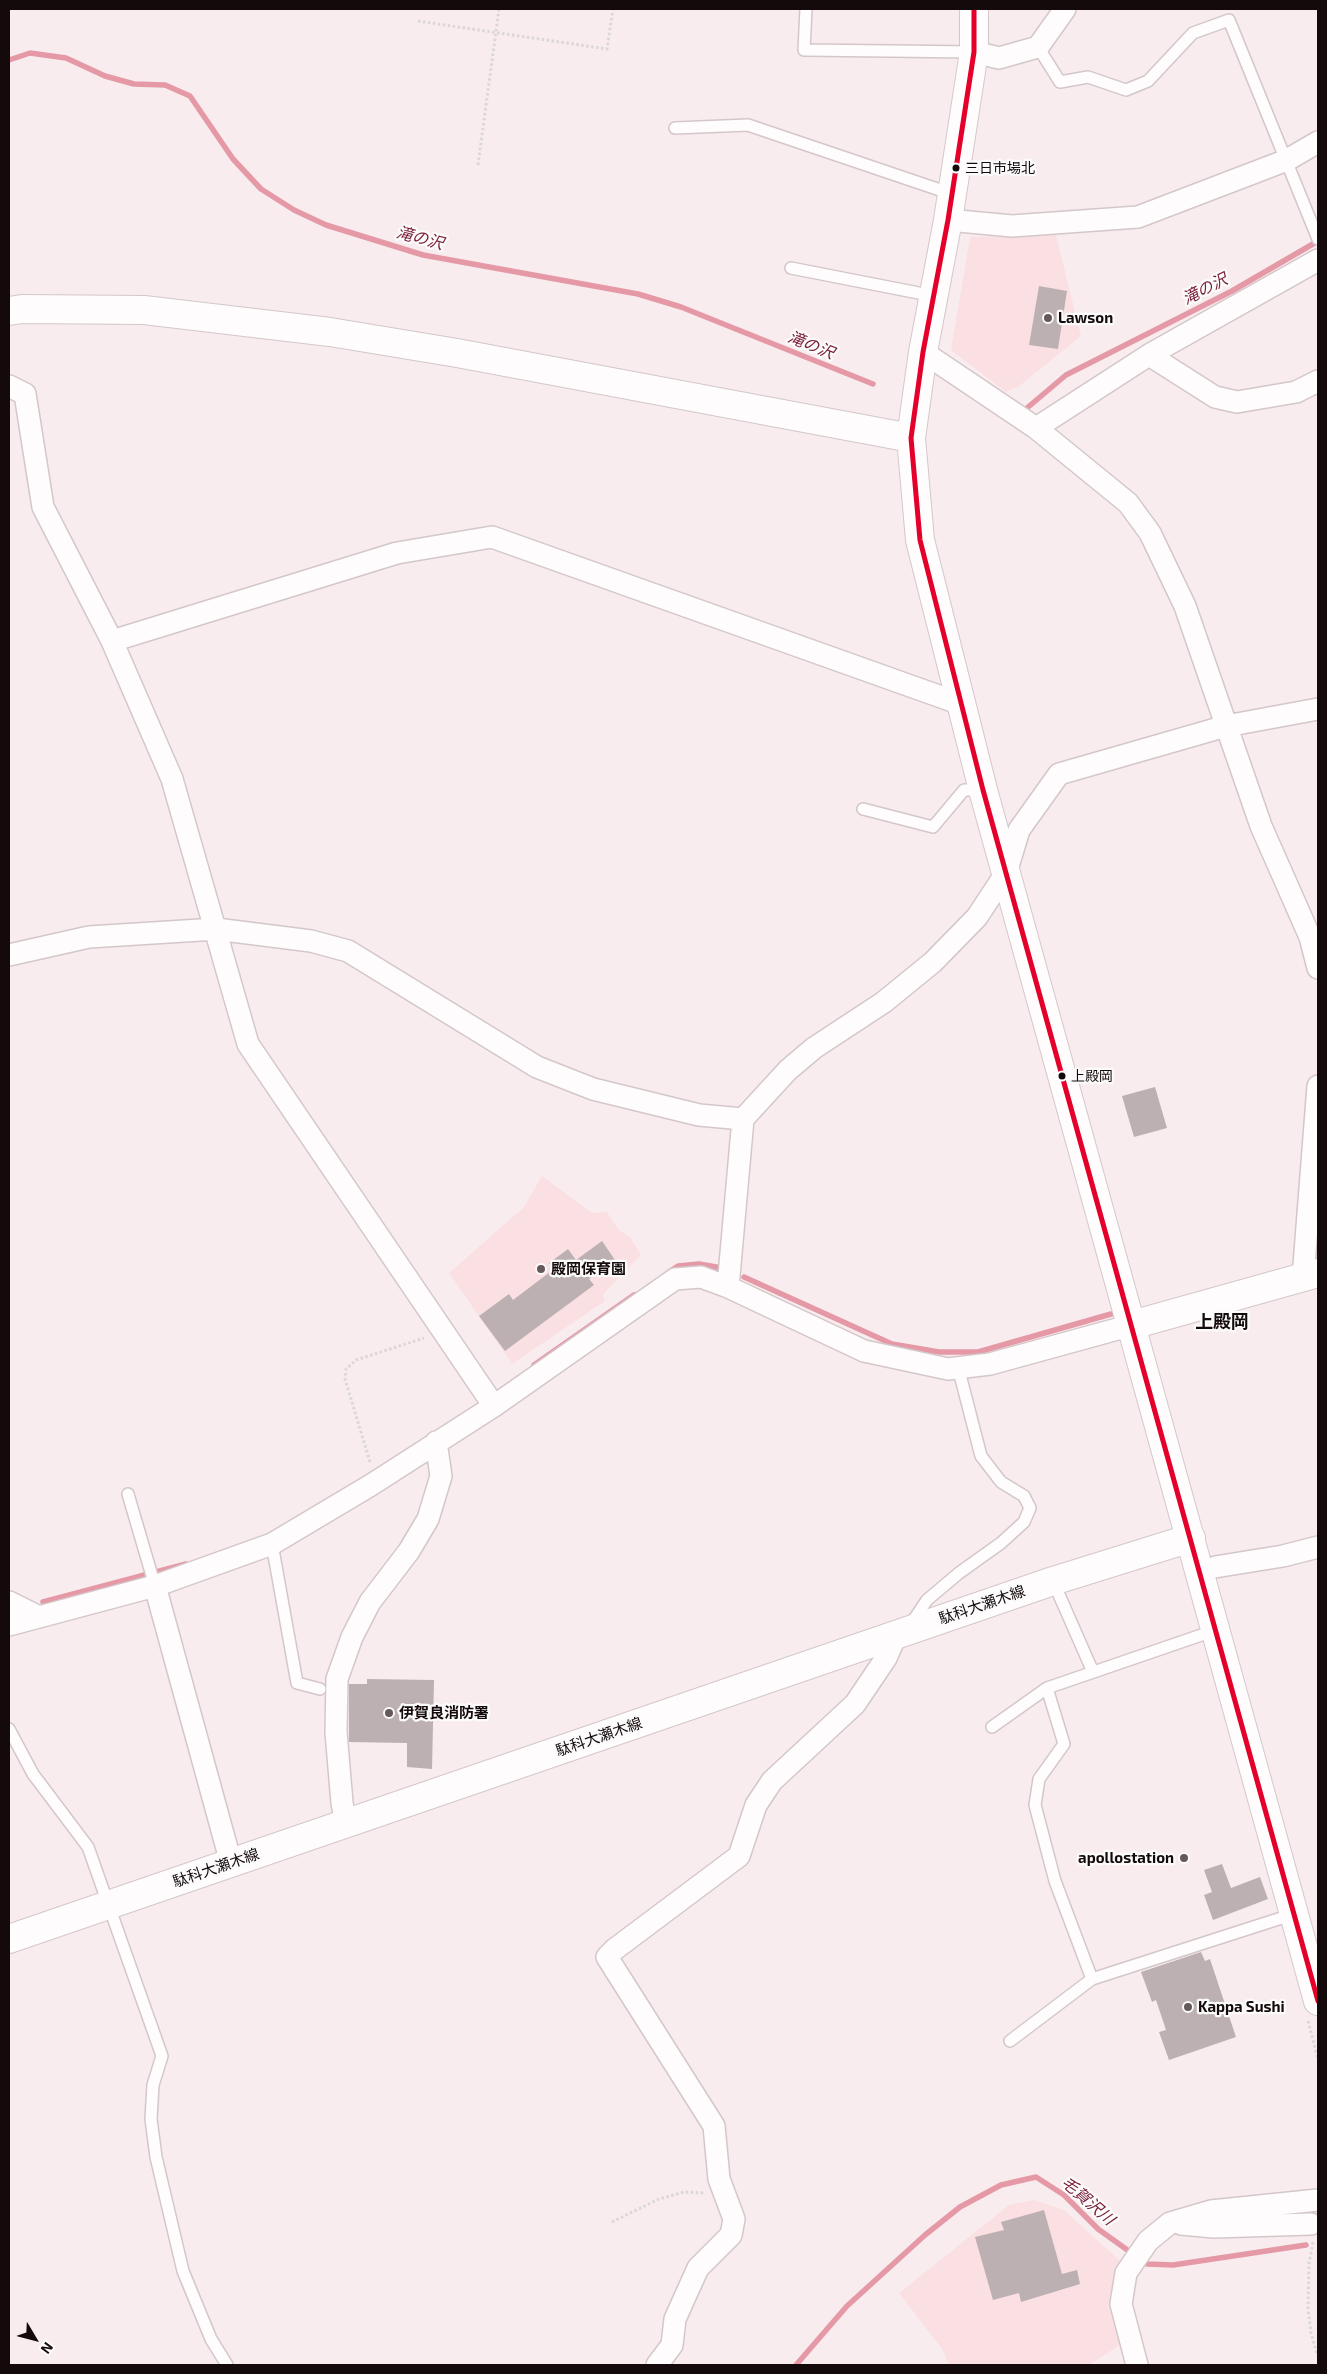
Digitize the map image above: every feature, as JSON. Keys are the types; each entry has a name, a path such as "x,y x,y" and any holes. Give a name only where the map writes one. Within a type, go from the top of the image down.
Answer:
{"street":[{"path":"974,9 974,52 950,207 923,352 911,438 920,540 983,790 1192,1538 1294,1914 1312,2006"},
{"path":"974,52 999,58 1038,47 1065,9"},
{"path":"950,207 1012,226 1138,216 1287,160 1318,142"},
{"path":"1036,428 1149,355 1318,260"},
{"path":"9,311 22,309 144,310 330,332 457,353 911,438"},
{"path":"923,352 1036,428 1128,503 1150,533 1185,606 1261,826 1310,937 1318,968"},
{"path":"1149,355 1215,398 1236,402 1296,392 1318,381"},
{"path":"9,386 25,394 43,507 112,641 172,779 248,1044 494,1406"},
{"path":"112,641 397,553 492,538 961,704"},
{"path":"728,1287 743,1119 788,1070 814,1048 884,1002 933,962 977,917 1006,873 1019,830 1059,774 1226,726 1318,709"},
{"path":"9,955 89,937 216,928 311,941 348,951 538,1067 593,1089 699,1115 743,1119"},
{"path":"9,1626 153,1578 272,1544 494,1406 674,1279 701,1277 728,1287 864,1351 948,1369 990,1364 1311,1276 1318,1086"},
{"path":"346,1824 342,1803 336,1732 337,1679 352,1637 370,1602 409,1550 428,1519 441,1476 436,1442"},
{"name":"駄科大瀬木線","path":"9,1939 1053,1581 1192,1538"},
{"path":"1215,1566 1283,1556 1318,1547"},
{"path":"153,1578 231,1863"},
{"path":"9,1602 37,1616"},
{"path":"658,2365 672,2345 674,2319 698,2268 731,2234 734,2219 719,2179 714,2126 607,1958 615,1949 739,1856 756,1805 772,1781 855,1704 901,1633"},
{"path":"1137,2365 1121,2304 1126,2273 1148,2241 1170,2223 1211,2211 1318,2200"},
{"path":"1170,2223 1214,2227 1312,2231"}],"lane":[{"path":"806,9 804,50 974,52"},
{"path":"1038,47 1060,82 1088,77 1126,90 1148,81 1193,33 1229,20 1316,236"},
{"path":"674,128 748,125 950,207"},
{"path":"791,268 934,296"},
{"path":"863,809 934,827 964,790 983,790"},
{"path":"901,1633 927,1600 959,1573 1001,1544 1024,1522 1030,1508 1024,1496 1001,1482 981,1456 958,1367"},
{"path":"128,1494 153,1578"},
{"path":"272,1544 297,1683 320,1689"},
{"path":"1053,1581 1093,1672"},
{"path":"992,1727 1047,1688 1216,1630"},
{"path":"1047,1688 1064,1744 1039,1779 1035,1805 1055,1881 1092,1979"},
{"path":"9,1729 33,1774 88,1847 162,2056 153,2085 151,2119 156,2157 183,2271 211,2339 227,2365"},
{"path":"1010,2042 1092,1979 1294,1914"}],"path":[{"path":"478,165 499,9"},
{"path":"418,21 607,49 613,9"},
{"path":"370,1464 344,1378 346,1369 356,1360 443,1332"},
{"path":"1312,2006 1318,2060"},
{"path":"612,2222 660,2199 684,2192 711,2193 730,2207"},
{"path":"1312,2231 1308,2309 1311,2333 1318,2357"}],"shaded area":[{"path":"1056,235 1081,336 1018,387 1006,392 951,350 970,237"},
{"name":"殿岡保育園","path":"542,1176 592,1213 607,1212 619,1230 630,1237 641,1255 605,1292 603,1296 605,1301 512,1364 449,1273 524,1207"},
{"path":"1034,2200 1064,2210 1120,2261 1123,2343 1089,2365 949,2365 942,2349 899,2293 1009,2205"}],"building":[{"name":"Lawson","path":"1039,286 1067,291 1058,349 1029,345"},
{"path":"1155,1087 1167,1128 1134,1137 1122,1096"},
{"path":"602,1241 615,1260 589,1279 594,1285 505,1351 479,1316 509,1294 513,1300 554,1269 549,1263 568,1249 576,1260"},
{"name":"伊賀良消防署","path":"367,1679 434,1680 432,1769 407,1767 407,1743 349,1742 349,1684 367,1684"},
{"path":"1222,1864 1231,1888 1260,1877 1268,1899 1213,1920 1204,1895 1212,1892 1204,1870"},
{"name":"Kappa Sushi","path":"1201,1952 1205,1961 1210,1959 1236,2037 1169,2060 1159,2032 1166,2030 1156,2000 1152,2002 1141,1972"},
{"path":"1044,2210 1062,2274 1077,2270 1080,2284 1021,2302 1019,2293 993,2300 975,2237 1004,2230 1001,2222"}],"waterway":[{"name":"滝の沢","path":"9,60 30,53 66,58 105,76 134,84 165,85 190,96 233,159 261,189 294,210 326,225 423,255 638,294 681,307 873,384"},
{"name":"滝の沢","path":"1027,408 1066,375 1232,291 1318,241"},
{"path":"669,1272 678,1266 699,1264 722,1268"},
{"path":"744,1277 892,1344 939,1352 978,1352 1111,1314"},
{"path":"534,1365 634,1295"},
{"path":"43,1602 186,1564"},
{"name":"毛賀沢川","path":"796,2365 847,2306 925,2235 960,2207 1001,2185 1036,2177 1064,2195 1098,2229 1133,2254"},
{"name":"毛賀沢川","path":"1141,2259 1147,2264 1173,2265 1306,2245"}],"transit line":[{"path":"974,9 974,52 948,220 923,352 911,438 920,540 983,790 1318,2001"}],"place":[{"name":"三日市場北","path":"956,168"},
{"name":"Lawson","path":"1048,318"},
{"name":"上殿岡","path":"1062,1076"},
{"name":"殿岡保育園","path":"541,1269"},
{"name":"伊賀良消防署","path":"389,1713"},
{"name":"apollostation","path":"1184,1858"},
{"name":"Kappa Sushi","path":"1188,2007"}],"district":[{"name":"上殿岡","path":"1222,1322"}]}
